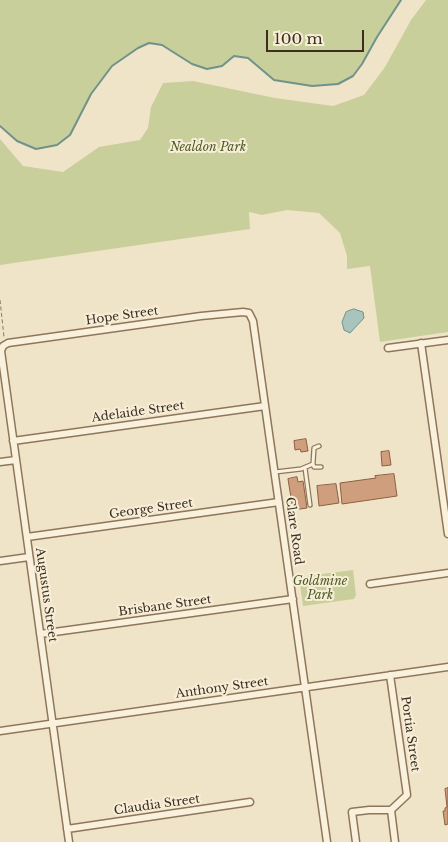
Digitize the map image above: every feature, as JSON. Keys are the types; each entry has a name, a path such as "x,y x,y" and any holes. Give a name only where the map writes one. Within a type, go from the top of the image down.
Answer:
{"street":[{"name":"Hope Street","path":"2,349 8,343 201,316 249,313"},
{"name":"Clare Road","path":"249,313 253,321 327,842"},
{"path":"388,348 448,340"},
{"path":"421,343 448,534"},
{"name":"Augustus Street","path":"2,349 1,360 69,842"},
{"name":"Adelaide Street","path":"13,441 265,406"},
{"path":"0,462 16,460"},
{"name":"George Street","path":"27,538 279,502"},
{"path":"0,561 29,557"},
{"path":"370,584 448,573"},
{"name":"Brisbane Street","path":"40,634 293,600"},
{"name":"Anthony Street","path":"0,731 448,668"},
{"name":"Portia Street","path":"390,675 407,795 391,810"},
{"name":"Claudia Street","path":"68,829 250,802"},
{"path":"356,842 352,812 370,810 391,810 395,842"}],"lane":[{"path":"312,464 312,451 319,446"},
{"path":"275,472 305,468 312,464"},
{"path":"312,464 314,467 322,467"},
{"path":"305,468 310,504"}],"path":[{"path":"0,300 5,334 2,349"}],"green space":[{"path":"0,0 401,0 353,76 338,84 312,86 274,80 248,58 234,56 222,66 207,69 192,64 162,45 149,43 138,48 112,66 91,94 70,135 57,145 36,149 17,141 0,126"},
{"name":"Nealdon Park","path":"426,0 448,0 448,332 380,342 370,266 347,269 347,256 340,233 319,213 287,210 262,215 249,212 250,229 0,265 0,139 23,166 63,172 99,147 140,140 148,128 151,107 163,83 193,81 275,98 333,106 364,95 385,67 411,20"},
{"name":"Goldmine Park","path":"353,570 356,595 354,599 303,606 299,577"}],"water":[{"path":"354,309 363,312 364,318 350,333 344,330 342,322 346,312"}],"building":[{"path":"306,439 308,451 301,452 300,449 295,450 294,441"},
{"path":"389,451 391,465 382,466 381,452"},
{"path":"394,474 397,496 342,504 340,483"},
{"path":"297,477 298,482 303,481 307,508 293,510 288,479"},
{"path":"336,484 339,503 319,506 317,486"},
{"path":"448,788 448,824 445,825 443,811 447,807 445,789"}],"waterway":[{"path":"0,126 17,141 36,149 57,145 70,135 91,94 112,66 138,48 149,43 162,45 192,64 207,69 222,66 234,56 248,58 274,80 312,86 338,84 353,76 401,0"}]}
